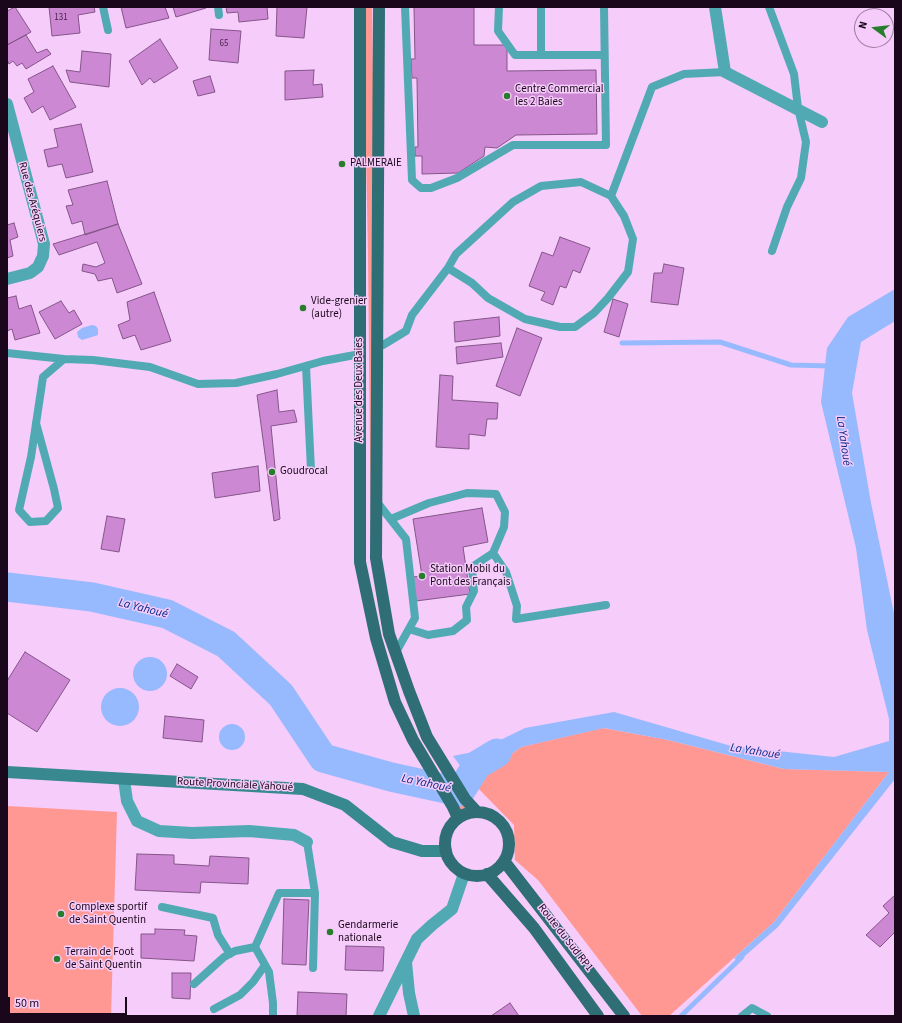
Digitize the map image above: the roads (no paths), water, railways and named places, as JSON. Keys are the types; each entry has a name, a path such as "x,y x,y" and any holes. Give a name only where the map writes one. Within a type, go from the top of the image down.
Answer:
{"main road":[{"name":"Avenue des Deux Baies","path":"360,7 360,562 376,638 395,702 413,740 456,813"},
{"name":"Avenue des Deux Baies","path":"380,7 376,558 390,634 408,692 427,737 465,799 477,812"},
{"name":"Route Provinciale Yahoué","path":"7,772 303,788 345,805 392,842 422,851 446,851"},
{"path":"477,812 487,814 495,818 502,825 507,833 508,847 504,861 497,869 481,876 464,874 456,868 450,861 446,851 445,842 447,833 452,825 456,813 467,814 477,812"},
{"name":"Route du Sud RP1","path":"504,861 624,1016"},
{"name":"Route du Sud RP1","path":"487,874 534,928 598,1016"}],"street":[{"path":"715,7 725,72 798,108 822,122"},
{"name":"Rue des Aréquiers","path":"7,104 44,244 43,256 38,266 30,273 7,279"},
{"path":"124,779 127,800 138,821 159,831 192,833 249,831 294,835 307,842"},
{"path":"379,1016 417,939 452,909 464,874"},
{"path":"406,960 409,993 414,1016"}],"lane":[{"path":"103,7 108,30"},
{"path":"405,7 412,180 420,188 431,188 457,178 513,145 606,145 604,7"},
{"path":"499,7 498,31 515,55 604,55"},
{"path":"541,7 541,55"},
{"path":"769,7 794,74 798,108 806,142 801,178 787,207 772,251"},
{"path":"611,196 652,87 684,74 725,72"},
{"path":"378,346 383,345 406,331 412,315 448,268 456,254 513,202 541,186 581,182 611,196 624,216 633,240 628,272 608,298 594,313 575,326 560,327 525,319 488,298 472,283 448,268"},
{"path":"7,353 64,359 93,360 150,367 198,384 236,383 360,354"},
{"path":"36,423 58,508 46,521 30,522 19,510 31,457 36,423 43,377 64,359"},
{"path":"306,366 311,470"},
{"path":"391,519 429,503 468,493 496,494 505,512 504,527 493,553 472,567 474,591 466,607 467,620 453,631 428,636 409,629"},
{"path":"377,502 406,540 415,618 396,652"},
{"path":"493,553 506,572 517,606 516,619 606,606"},
{"path":"307,842 315,893 313,968"},
{"path":"255,947 279,893 315,893"},
{"path":"162,907 213,918 218,935 230,954"},
{"path":"194,984 224,957 255,947"},
{"path":"255,947 269,972 273,1016"},
{"path":"214,1009 240,995 253,982 265,965"},
{"path":"742,1016 752,1008 767,1016"}],"water":[{"path":"895,289 895,321 861,342 852,393 871,503 895,618 895,779 778,927 738,962 734,958 774,922 889,772 784,769 668,740 604,728 521,747 473,783 453,756 478,751 525,728 614,712 731,746 834,757 889,741 889,719 867,630 856,548 821,402 827,348 848,317"},
{"path":"92,325 96,326 98,329 98,335 82,340 78,337 77,332 82,328"},
{"path":"147,657 153,657 157,658 164,664 167,674 166,681 160,688 153,691 147,691 143,690 136,684 133,677 133,671 134,667 140,660"},
{"path":"116,688 124,688 134,693 138,700 138,714 134,721 124,726 116,726 106,721 104,718 101,711 101,703 106,693 109,691"},
{"path":"232,724 241,728 245,737 241,746 232,750 223,746 219,737 223,728"}],"waterway":[{"path":"622,343 720,342 791,365 831,366"},
{"name":"La Yahoué","path":"7,587 92,597 167,614 226,644 281,695 323,758 391,777 460,792 477,765 497,753"},
{"path":"681,1016 742,957"}],"place":[{"name":"Centre Commercial les 2 Baies","path":"507,96"},
{"name":"PALMERAIE","path":"342,164"},
{"name":"Vide-grenier (autre)","path":"303,308"},
{"name":"Goudrocal","path":"272,472"},
{"name":"Station Mobil du Pont des Français","path":"422,576"},
{"name":"Complexe sportif de Saint Quentin","path":"61,914"},
{"name":"Gendarmerie nationale","path":"330,932"},
{"name":"Terrain de Foot de Saint Quentin","path":"57,959"}]}
